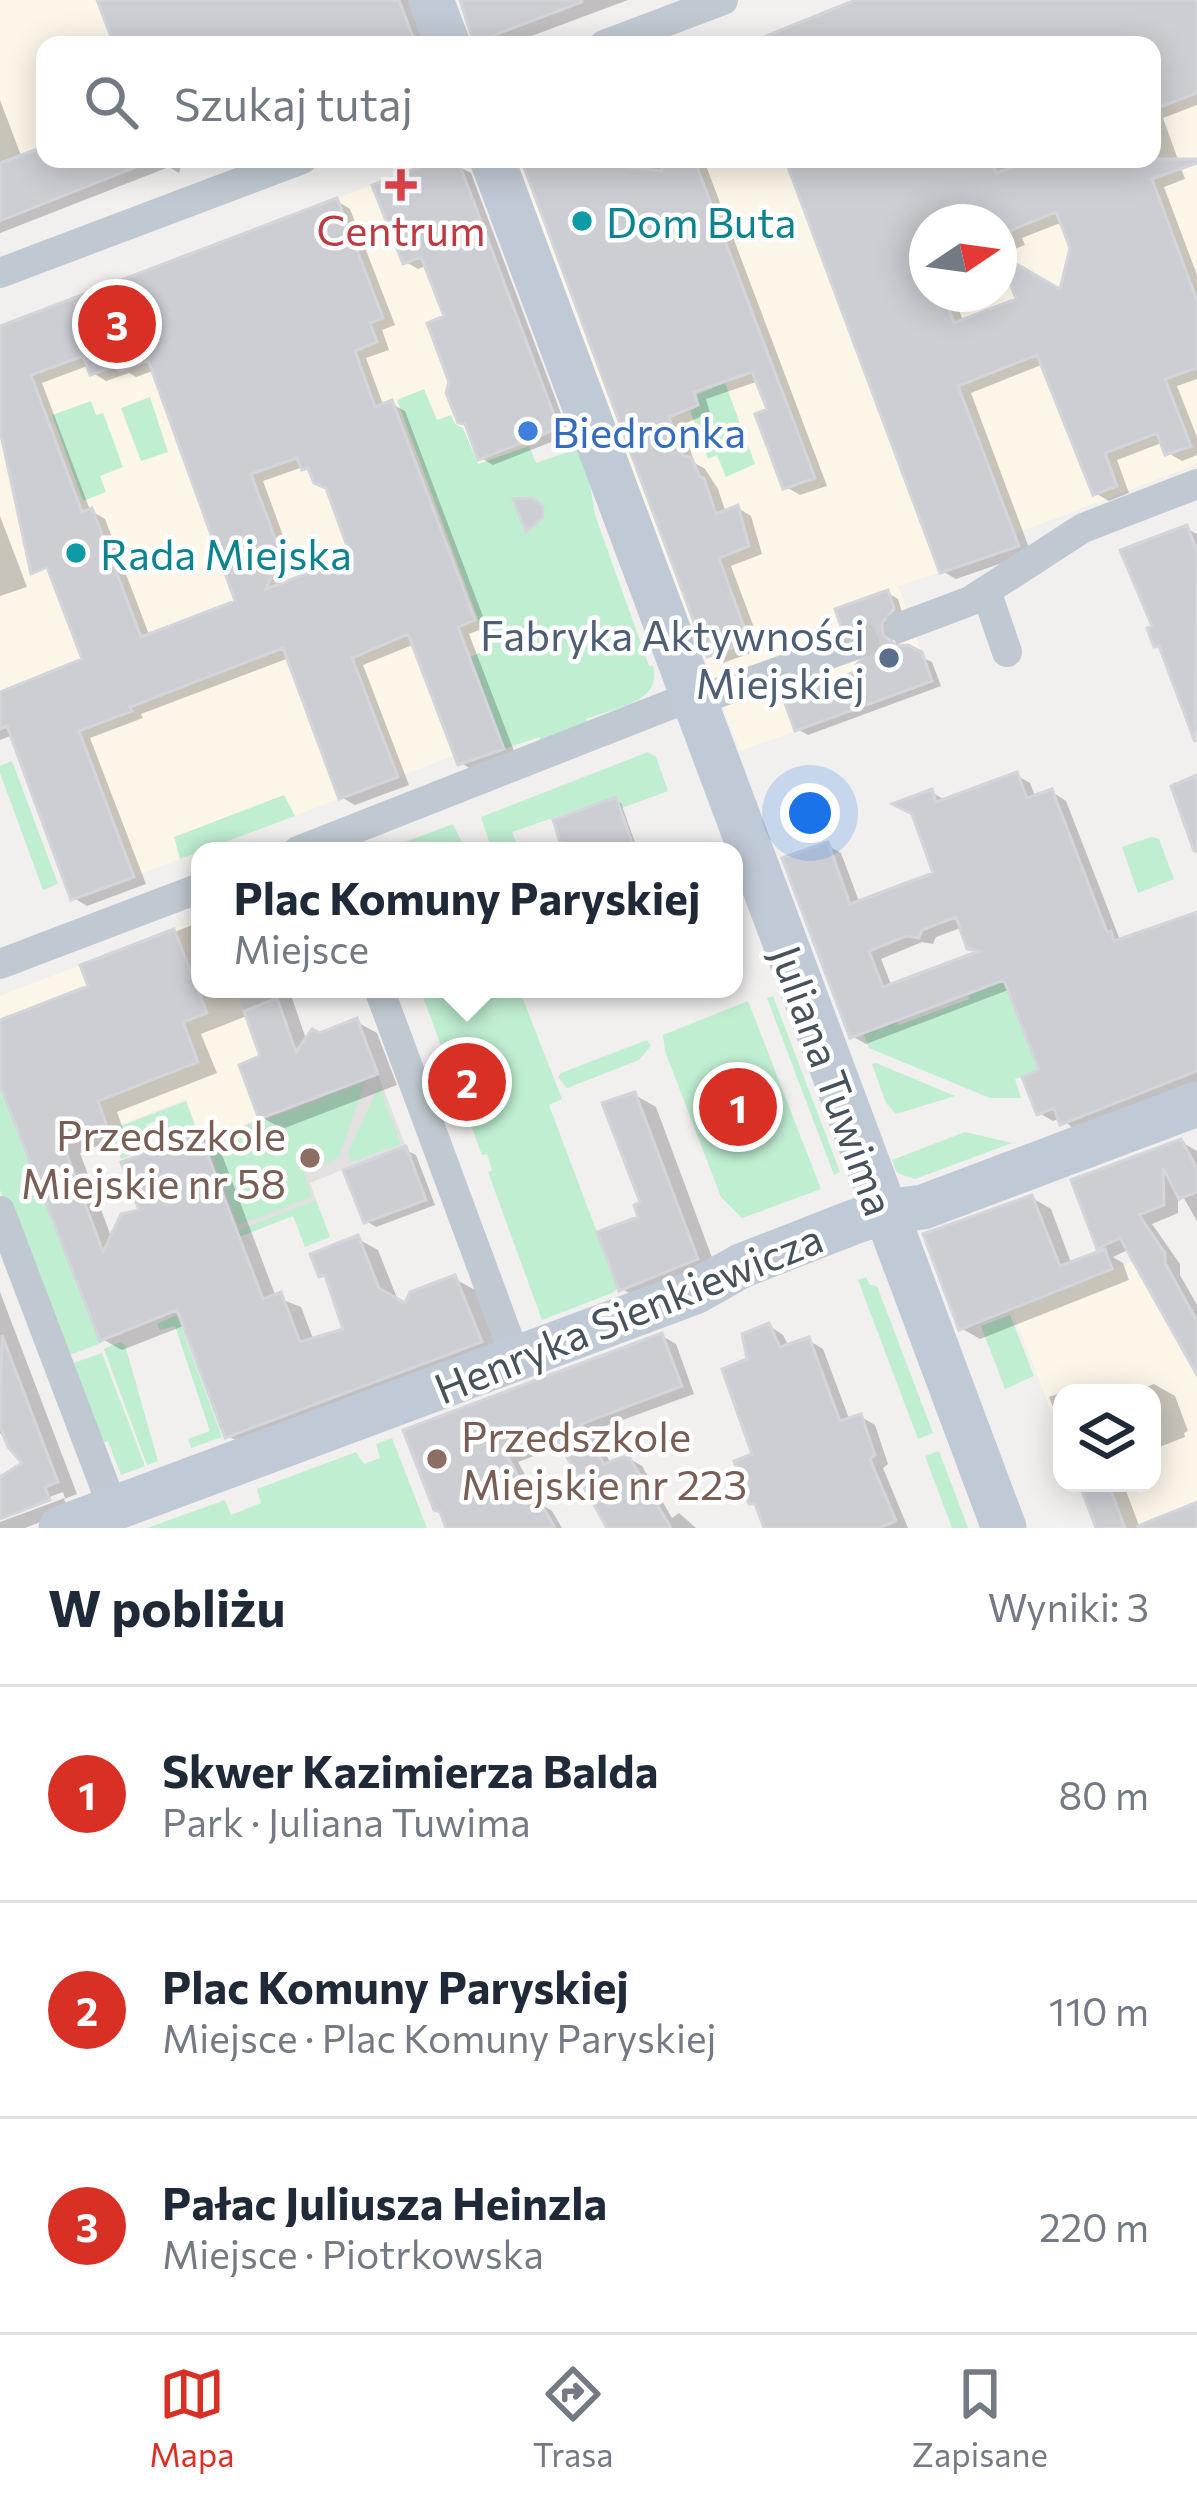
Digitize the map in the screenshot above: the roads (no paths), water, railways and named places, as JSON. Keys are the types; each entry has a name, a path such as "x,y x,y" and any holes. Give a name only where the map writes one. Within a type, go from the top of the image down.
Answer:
{"street":[{"path":"431,0 445,36"},
{"path":"628,36 723,0"},
{"path":"0,273 278,168"},
{"name":"Juliana Tuwima","path":"495,168 1004,1528"},
{"path":"901,627 962,605 1083,528 1197,484"},
{"path":"986,591 1007,652"},
{"path":"332,842 692,696 712,695 849,646"},
{"path":"0,964 191,891"},
{"path":"382,998 516,1359"},
{"name":"Henryka Sienkiewicza","path":"61,1528 695,1292 756,1260 883,1212 916,1210 1197,1104"},
{"path":"0,1211 113,1508"}],"tunnel":[{"path":"849,647 901,627"}],"place":[{"name":"Centrum","path":"401,185"},
{"name":"Dom Buta","path":"582,221"},
{"name":"Pałac Juliusza Heinzla","path":"117,324"},
{"name":"Biedronka","path":"528,431"},
{"name":"Rada Miejska","path":"76,553"},
{"name":"Fabryka Aktywności Miejskiej","path":"889,658"},
{"name":"Plac Komuny Paryskiej","path":"467,1082"},
{"name":"Skwer Kazimierza Balda","path":"738,1107"},
{"name":"Przedszkole Miejskie nr 58","path":"310,1158"},
{"name":"Przedszkole Miejskie nr 223","path":"437,1459"}]}
